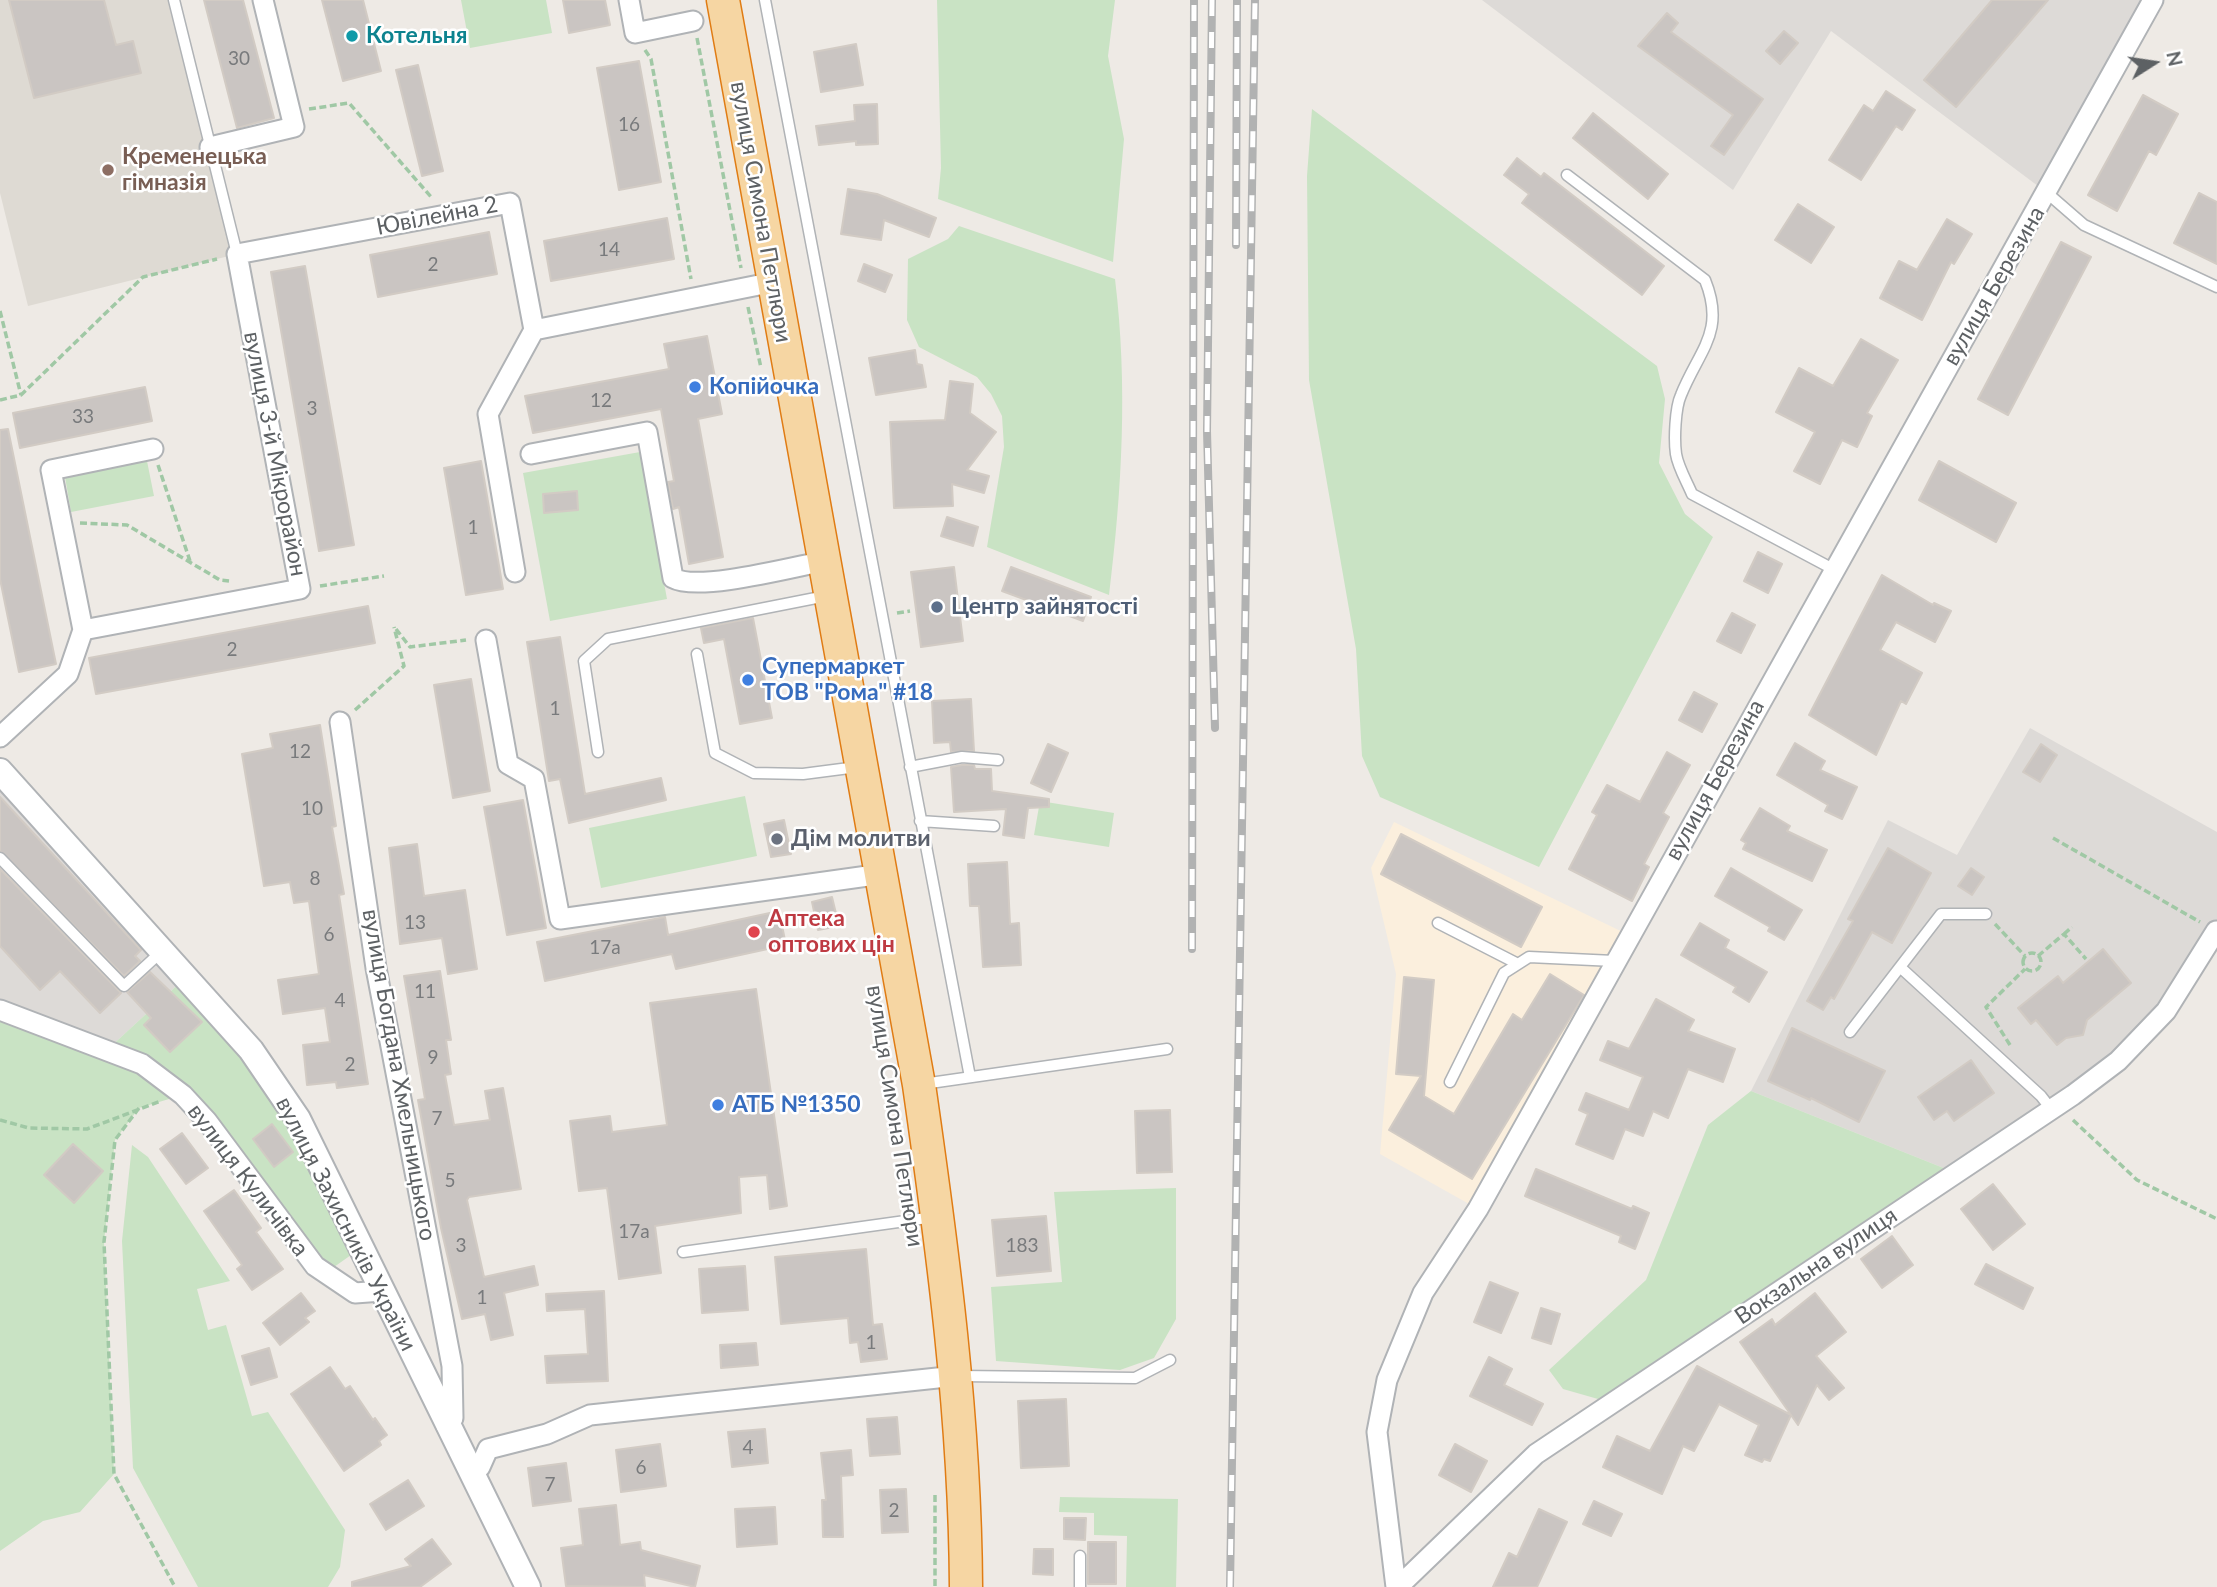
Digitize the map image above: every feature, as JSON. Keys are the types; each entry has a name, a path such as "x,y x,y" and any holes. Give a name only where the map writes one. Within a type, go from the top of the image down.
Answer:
{"highway":[{"name":"вулиця Симона Петлюри","path":"723,0 759,285 813,564 831,595 919,1085 938,1216 956,1376 966,1587"}],"street":[{"path":"210,147 294,127 262,0"},
{"path":"629,0 635,33 694,21"},
{"name":"вулиця Березина","path":"1397,1587 1377,1432 1387,1380 1423,1293 1478,1209 1614,961 2046,192 2139,20 2153,0"},
{"name":"Ювілейна 2","path":"237,254 510,203 534,330"},
{"name":"вулиця 3-й Мікрорайон","path":"83,630 300,589 237,254"},
{"path":"515,572 488,414 534,330 759,285"},
{"path":"531,454 647,432 673,578 681,583 724,580 813,564"},
{"path":"0,737 68,674 83,630 51,470 153,449"},
{"path":"486,640 508,764 534,779 560,919 882,874"},
{"name":"вулиця Богдана Хмельницького","path":"340,722 376,968 452,1366 453,1418 446,1425"},
{"name":"вулиця Захисників України","path":"0,771 251,1050 298,1119 446,1425 528,1587"},
{"name":"Вокзальна вулиця","path":"1397,1587 1536,1454 2051,1109 2118,1061 2166,1011 2217,930"},
{"name":"вулиця Куличівка","path":"0,1010 142,1064 183,1095 207,1121 314,1266 355,1293 382,1291"},
{"path":"471,1475 480,1466 488,1449 547,1434 590,1415 956,1376"}],"lane":[{"path":"174,0 237,254"},
{"path":"765,0 970,1077"},
{"path":"1567,174 1705,280 1713,300 1714,324 1710,336 1679,397 1676,453 1692,494 1833,569"},
{"path":"2046,192 2084,225 2217,287"},
{"path":"598,752 584,661 608,639 831,595"},
{"path":"697,653 715,753 754,773 803,774 863,766"},
{"path":"910,767 962,757 998,760"},
{"path":"920,821 994,826"},
{"path":"0,858 124,986 162,952"},
{"path":"1850,1032 1941,914 1986,914"},
{"path":"1438,923 1518,964"},
{"path":"1450,1082 1504,973 1529,957 1614,961"},
{"path":"1900,967 2041,1096 2051,1109"},
{"path":"919,1085 1167,1049"},
{"path":"683,1252 938,1216"},
{"path":"956,1376 1135,1378 1170,1360"},
{"path":"1080,1556 1080,1587"}],"path":[{"name":"вулиця Симона Петлюри","path":"694,21 759,285 763,381"},
{"path":"635,33 651,59 695,298"},
{"path":"290,114 327,104 349,103 367,120 410,176 447,214"},
{"path":"0,400 21,395 143,277 237,254"},
{"path":"0,311 21,395"},
{"path":"153,449 191,563"},
{"path":"61,522 128,525 220,580 233,582"},
{"path":"300,589 384,576"},
{"path":"340,722 404,666 394,627 410,647 454,640 486,640"},
{"path":"2053,838 2217,930"},
{"path":"1986,914 2025,956"},
{"path":"2038,956 2072,927"},
{"path":"2064,934 2086,959"},
{"path":"2030,953 2038,956 2041,961 2038,969 2030,972 2025,969 2022,964 2025,956 2030,953"},
{"path":"2014,1051 1986,1007 2025,969"},
{"path":"0,1120 29,1128 87,1129 139,1108 183,1095"},
{"path":"139,1108 115,1140 104,1242 114,1474 174,1587"},
{"path":"2051,1109 2074,1120 2137,1180 2217,1219"},
{"path":"935,1482 935,1587"}],"shaded area":[{"name":"Кременецька гімназія","path":"0,0 174,0 237,254 28,306 0,193"},
{"path":"1482,0 2153,0 2046,192 1831,31 1733,190"},
{"path":"2030,728 2217,832 2217,929 2118,1061 1956,1173 1751,1091 1888,820 1957,855"},
{"path":"0,771 185,978 107,1050 0,1013"},
{"path":"1394,822 1629,935 1478,1209 1380,1154 1396,974 1371,868"}],"green space":[{"path":"461,0 546,0 552,33 470,48"},
{"path":"937,0 1115,0 1108,56 1124,139 1113,262 938,199 941,168"},
{"path":"1312,109 1657,366 1665,399 1659,463 1685,514 1713,537 1539,867 1380,797 1362,756 1356,649 1309,380 1307,176"},
{"path":"959,226 1115,279 1121,358 1122,437 1109,595 987,547 1004,447 1002,416 991,394 977,377 919,347 907,320 908,259 948,239"},
{"path":"640,452 667,599 550,621 523,473"},
{"path":"147,461 154,496 71,512 65,477"},
{"path":"745,796 757,856 601,888 589,828"},
{"path":"1040,801 1114,813 1109,847 1034,835"},
{"path":"185,978 251,1050 361,1248 334,1267 315,1266 179,1096 139,1108 115,1140 104,1242 114,1474 80,1512 43,1521 0,1551 0,1010 107,1050"},
{"path":"1751,1091 1956,1173 1612,1403 1563,1389 1549,1370 1646,1280 1708,1125"},
{"path":"132,1145 148,1157 230,1281 197,1289 208,1330 226,1325 252,1416 268,1412 345,1530 340,1567 328,1587 198,1587 133,1468 122,1241"},
{"path":"1176,1188 1176,1319 1154,1358 1120,1370 996,1361 991,1287 1062,1282 1054,1192"},
{"path":"1060,1497 1178,1499 1176,1587 1126,1587 1127,1536 1094,1535 1094,1513 1059,1512"}],"building":[{"path":"9,0 104,0 116,45 133,41 141,73 34,98"},
{"path":"204,0 243,0 274,118 237,128"},
{"name":"Котельня","path":"322,0 363,0 381,71 343,81"},
{"path":"563,0 605,0 610,25 569,33"},
{"path":"1992,0 2048,0 1956,107 1924,80"},
{"path":"1667,13 1678,23 1671,32 1763,99 1724,155 1711,146 1733,115 1638,46"},
{"path":"1784,31 1798,43 1780,64 1766,51"},
{"path":"856,44 863,85 821,92 814,52"},
{"path":"639,61 661,182 619,190 597,68"},
{"path":"418,65 443,171 422,176 396,70"},
{"path":"1886,91 1915,110 1902,130 1896,126 1861,180 1829,160 1864,105 1873,111"},
{"path":"2143,95 2178,114 2156,155 2149,151 2117,211 2088,195"},
{"path":"877,104 878,144 856,145 856,141 819,145 816,126 855,121 854,105"},
{"path":"1593,113 1668,174 1648,199 1573,138"},
{"path":"1517,158 1541,177 1544,173 1664,266 1642,295 1522,203 1529,194 1504,175"},
{"path":"848,189 877,194 936,218 929,237 884,220 881,240 841,234"},
{"path":"2199,193 2217,202 2217,264 2174,243"},
{"path":"1798,204 1834,227 1811,263 1775,240"},
{"path":"667,218 674,259 551,281 544,241"},
{"path":"1947,219 1972,234 1954,264 1951,262 1922,320 1880,298 1899,261 1917,270"},
{"path":"489,232 497,274 378,297 370,255"},
{"path":"2061,242 2091,257 2008,415 1978,399"},
{"path":"864,264 892,275 885,292 858,281"},
{"path":"305,266 354,545 319,551 271,272"},
{"path":"707,336 722,414 698,419 723,557 689,564 679,507 673,509 668,482 674,481 661,409 533,433 525,396 669,369 664,344"},
{"path":"1861,339 1898,360 1867,413 1872,416 1857,447 1842,440 1820,484 1794,471 1815,432 1776,412 1799,368 1833,386"},
{"path":"915,350 917,364 922,365 926,387 876,395 869,358"},
{"path":"950,381 973,384 970,413 996,432 967,470 989,476 984,493 952,484 953,506 894,508 890,422 945,420"},
{"path":"145,387 152,421 20,448 13,413"},
{"path":"8,429 56,664 19,672 0,579 0,430"},
{"path":"481,461 503,589 466,595 444,468"},
{"path":"1939,461 2016,503 1996,542 1919,500"},
{"path":"577,491 578,510 544,513 543,494"},
{"path":"947,517 978,527 973,546 941,536"},
{"path":"1758,552 1782,564 1768,593 1744,581"},
{"name":"Центр зайнятості","path":"954,567 963,641 921,647 911,572"},
{"path":"1011,567 1091,597 1083,621 1002,591"},
{"path":"1882,575 1933,605 1934,603 1951,611 1935,642 1896,622 1880,650 1922,673 1906,704 1901,701 1876,755 1809,715"},
{"path":"368,606 375,643 96,694 89,658"},
{"path":"1732,613 1755,625 1741,653 1717,641"},
{"name":"Супермаркет ТОВ \"Рома\" #18","path":"753,618 772,718 740,724 724,639 704,643 701,628"},
{"path":"560,637 585,794 661,778 666,800 569,823 560,779 549,781 527,642"},
{"path":"471,679 490,791 453,798 434,685"},
{"path":"1694,692 1717,704 1702,732 1679,720"},
{"path":"971,699 974,751 951,752 950,742 934,743 932,701"},
{"path":"320,725 336,826 332,827 344,894 339,895 368,1084 337,1088 336,1082 307,1085 303,1045 330,1042 325,1008 283,1014 278,980 319,974 309,901 294,903 290,882 264,886 242,754 273,748 270,734"},
{"path":"1795,743 1825,761 1820,770 1857,787 1842,819 1825,811 1828,805 1777,775"},
{"path":"1048,744 1068,753 1051,792 1031,783"},
{"path":"2041,744 2057,755 2040,782 2023,772"},
{"path":"1667,752 1690,765 1663,813 1669,817 1644,864 1649,867 1632,901 1569,869 1597,815 1592,812 1607,785 1640,802"},
{"path":"974,765 975,769 991,769 992,791 1049,799 1049,807 1028,808 1024,838 1003,835 1006,809 954,812 951,767"},
{"path":"0,797 141,950 135,956 140,961 124,976 0,851"},
{"path":"523,800 546,928 507,935 484,807"},
{"path":"1760,808 1790,826 1787,831 1827,850 1812,881 1743,849 1746,843 1741,840"},
{"name":"Дім молитви","path":"784,820 791,854 771,857 764,824"},
{"path":"1401,834 1542,907 1521,947 1381,874"},
{"path":"417,844 424,896 465,890 477,969 448,974 442,938 400,944 389,848"},
{"path":"1888,848 1931,873 1892,943 1872,932 1834,999 1831,997 1823,1010 1807,1001 1853,921 1848,919"},
{"path":"1007,862 1010,924 1019,923 1021,965 983,967 979,906 970,906 968,864"},
{"path":"1731,868 1802,910 1784,940 1768,931 1770,927 1715,896"},
{"path":"1971,868 1984,877 1972,895 1958,886"},
{"path":"0,869 121,993 100,1013 60,971 40,990 0,946"},
{"path":"832,897 839,926 818,930 812,902"},
{"path":"779,911 786,945 676,969 672,954 545,981 537,942 665,917 668,935"},
{"path":"1700,923 1729,940 1725,948 1767,972 1749,1002 1733,992 1736,987 1681,955"},
{"path":"2103,949 2131,983 2087,1020 2083,1035 2066,1038 2057,1045 2036,1020 2031,1024 2018,1008 2058,976 2063,983"},
{"path":"440,971 451,1040 446,1040 451,1074 445,1075 454,1125 490,1120 485,1091 503,1088 521,1189 469,1197 467,1200 484,1277 534,1266 538,1285 504,1293 513,1335 491,1340 485,1314 462,1319 441,1228 418,1100 425,1099 404,976"},
{"path":"150,972 202,1022 170,1052 144,1025 151,1018 127,992"},
{"path":"1550,974 1584,995 1472,1179 1389,1130 1421,1076 1396,1074 1404,977 1434,980 1424,1096 1454,1114 1513,1014 1522,1020"},
{"name":"АТБ №1350","path":"756,989 787,1206 770,1209 767,1175 739,1177 741,1213 655,1226 661,1273 619,1279 607,1188 579,1191 570,1121 610,1116 612,1132 667,1125 650,1003"},
{"path":"1656,999 1694,1020 1688,1031 1735,1049 1723,1082 1688,1069 1668,1118 1653,1111 1643,1136 1625,1129 1613,1159 1576,1144 1588,1114 1579,1110 1586,1093 1629,1110 1643,1077 1600,1060 1608,1041 1629,1049"},
{"path":"1792,1028 1885,1071 1859,1122 1811,1098 1810,1100 1768,1081"},
{"path":"1971,1060 1994,1093 1954,1121 1947,1111 1934,1120 1918,1097"},
{"path":"1170,1110 1172,1172 1137,1173 1135,1111"},
{"path":"272,1124 293,1152 274,1167 253,1139"},
{"path":"182,1133 208,1168 186,1184 160,1149"},
{"path":"73,1144 103,1171 74,1203 44,1175"},
{"path":"1536,1169 1632,1209 1633,1206 1649,1213 1635,1249 1619,1242 1621,1236 1525,1196"},
{"path":"1993,1184 2025,1224 1993,1250 1961,1209"},
{"path":"234,1190 261,1228 256,1232 283,1269 252,1290 237,1269 242,1265 204,1211"},
{"path":"1046,1216 1051,1271 997,1276 992,1220"},
{"path":"1892,1236 1913,1265 1882,1288 1861,1259"},
{"path":"866,1249 873,1325 882,1324 887,1359 861,1362 858,1342 850,1343 848,1318 781,1324 775,1257"},
{"path":"1986,1264 2033,1288 2023,1309 1975,1284"},
{"path":"745,1266 748,1310 702,1313 699,1269"},
{"path":"1490,1282 1518,1293 1501,1333 1474,1322"},
{"path":"604,1291 608,1381 547,1383 545,1356 588,1354 585,1309 547,1311 546,1294"},
{"path":"301,1293 315,1311 305,1318 309,1322 280,1345 263,1323"},
{"path":"1815,1293 1846,1332 1816,1356 1844,1388 1829,1400 1817,1385 1798,1425 1740,1342 1772,1319 1775,1325"},
{"path":"1541,1308 1560,1314 1551,1344 1532,1338"},
{"path":"756,1343 758,1365 721,1368 720,1345"},
{"path":"269,1348 277,1377 251,1385 242,1356"},
{"path":"1489,1357 1512,1369 1504,1385 1543,1404 1532,1425 1470,1396"},
{"path":"1697,1366 1791,1415 1770,1461 1764,1459 1762,1462 1745,1455 1759,1425 1719,1404 1694,1451 1683,1446 1662,1494 1603,1467 1617,1436 1650,1451"},
{"path":"330,1367 345,1389 350,1386 373,1420 375,1418 387,1435 379,1441 381,1445 344,1471 291,1394"},
{"path":"1066,1399 1069,1466 1021,1468 1018,1401"},
{"path":"897,1417 900,1454 870,1456 867,1419"},
{"path":"765,1429 768,1463 732,1467 728,1432"},
{"path":"660,1444 666,1486 621,1492 616,1450"},
{"path":"1455,1444 1487,1461 1471,1492 1439,1475"},
{"path":"851,1450 853,1475 841,1476 843,1537 823,1537 822,1500 826,1500 821,1453"},
{"path":"566,1463 571,1501 533,1506 528,1468"},
{"path":"408,1480 424,1506 386,1530 370,1504"},
{"path":"906,1489 908,1532 882,1533 880,1490"},
{"path":"1594,1501 1622,1514 1611,1536 1583,1524"},
{"path":"616,1505 620,1545 640,1542 641,1550 700,1566 695,1587 644,1575 645,1587 566,1586 561,1548 583,1545 579,1509"},
{"path":"775,1507 777,1544 737,1547 735,1509"},
{"path":"1539,1509 1567,1522 1537,1587 1493,1587 1509,1553 1517,1557"},
{"path":"1064,1518 1086,1518 1085,1540 1064,1539"},
{"path":"432,1539 451,1564 420,1587 352,1587 352,1582 411,1566 405,1559"},
{"path":"1088,1542 1116,1542 1116,1584 1088,1584"},
{"path":"1034,1549 1053,1549 1053,1575 1033,1574"}],"railway":[{"path":"1192,949 1194,0"},
{"path":"1212,0 1207,431 1215,728"},
{"path":"1236,245 1237,0"},
{"path":"1230,1587 1255,0"}],"place":[{"name":"Котельня","path":"352,36"},
{"name":"Кременецька гімназія","path":"108,170"},
{"name":"Копійочка","path":"695,387"},
{"name":"Центр зайнятості","path":"937,607"},
{"name":"Супермаркет ТОВ \"Рома\" #18","path":"748,680"},
{"name":"Дім молитви","path":"777,839"},
{"name":"Аптека оптових цін","path":"754,932"},
{"name":"АТБ №1350","path":"718,1105"}]}
